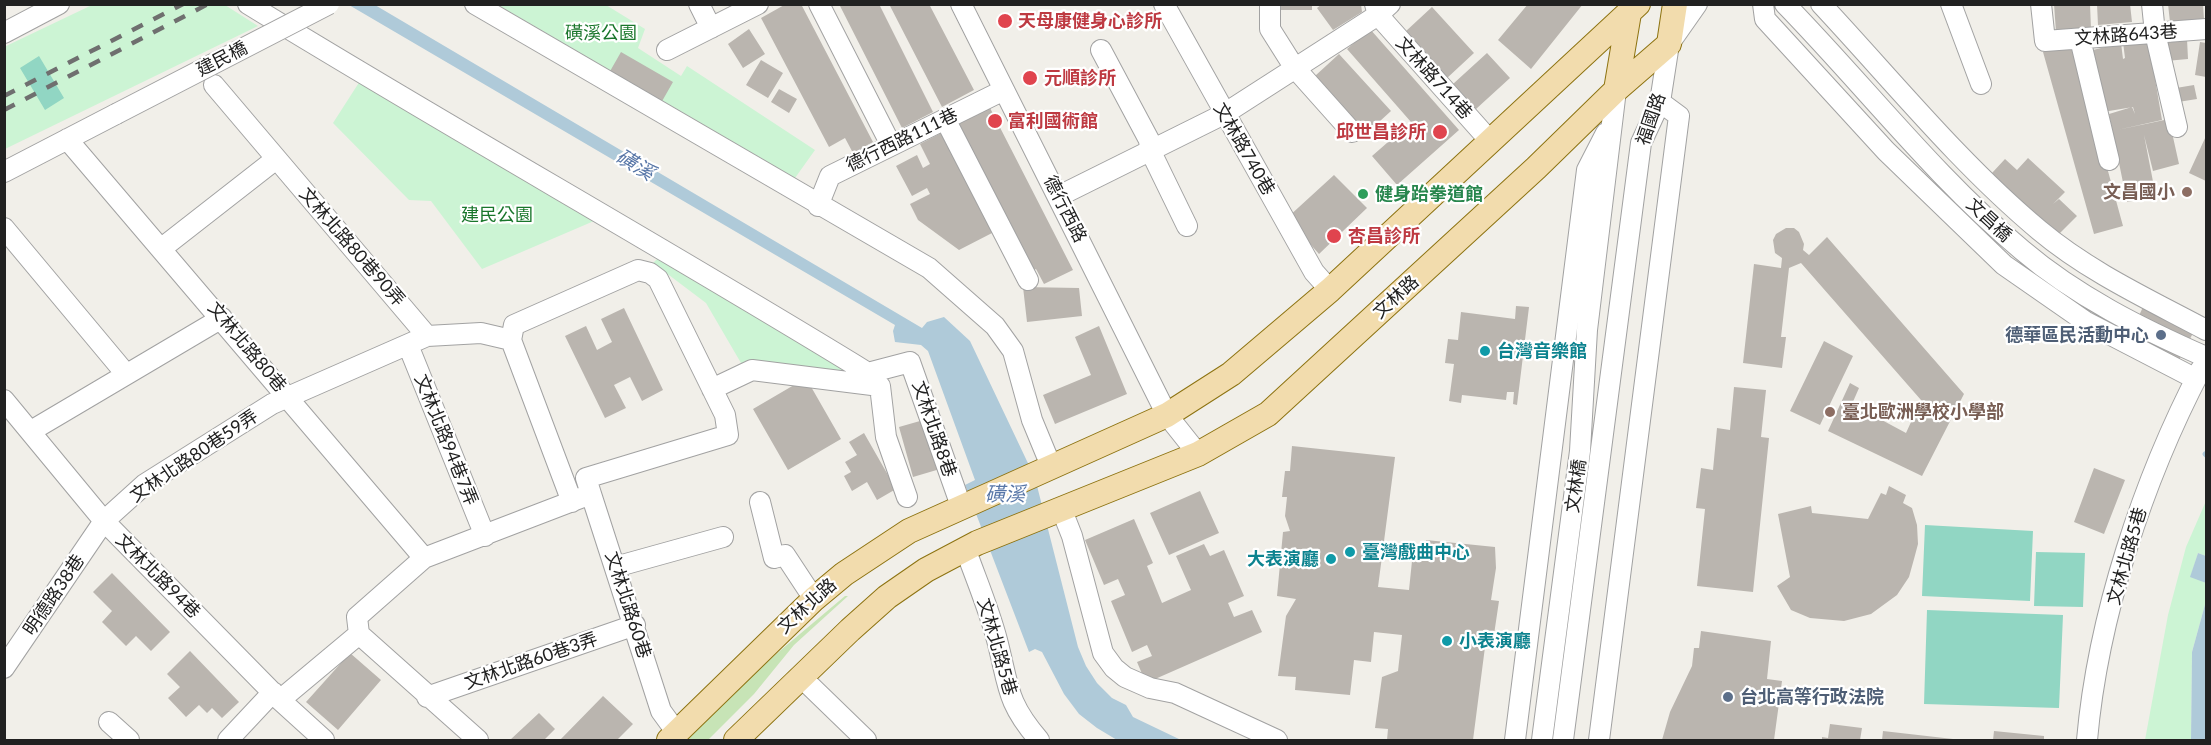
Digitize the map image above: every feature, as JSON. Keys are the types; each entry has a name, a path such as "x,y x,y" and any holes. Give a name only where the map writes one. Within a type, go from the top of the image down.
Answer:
{"main road":[{"name":"福國路","path":"1669,44 1675,4"},
{"name":"福國路","path":"1616,90 1632,7"},
{"path":"1045,469 1167,415 1231,374 1330,290 1491,142 1632,7"},
{"name":"文林路","path":"971,546 1198,454 1268,414 1536,168 1616,90 1669,44"},
{"name":"文林北路","path":"673,737 814,599 844,574 909,531 1045,469"},
{"path":"736,741 887,597 971,546"}],"street":[{"name":"文林北路8巷","path":"248,4 586,207 758,305 868,373 898,364 910,363 964,505"},
{"name":"建民橋","path":"4,172 328,4"},
{"path":"475,4 818,206 929,268 996,326 1013,351 1045,469"},
{"path":"699,4 711,28"},
{"path":"667,50 758,4"},
{"path":"819,4 891,146"},
{"name":"德行西路","path":"960,4 1059,196 1167,415 1198,454"},
{"name":"文林路740巷","path":"1164,4 1314,272 1330,290"},
{"path":"1270,4 1270,29 1294,67 1352,132"},
{"name":"文林路","path":"1669,44 1697,4"},
{"path":"1763,4 1765,19 1886,151 2004,265 2086,322 2196,379"},
{"name":"文昌橋","path":"1785,4 1966,199 2023,251 2087,297 2159,336 2206,358"},
{"path":"1821,4 1969,163 2040,231 2115,282 2206,330"},
{"path":"1951,4 1981,84"},
{"name":"文林路643巷","path":"2041,4 2045,41 2206,29"},
{"path":"2152,4 2155,33 2177,127"},
{"path":"4,33 58,5"},
{"path":"1059,196 1224,114 1381,8"},
{"name":"文林路714巷","path":"1381,8 1491,142"},
{"path":"2080,39 2109,160"},
{"name":"福國路","path":"1628,233 1641,143 1660,102 1669,44"},
{"path":"1101,50 1149,140 1150,150 1187,226"},
{"name":"文林北路80巷90弄","path":"214,85 427,336"},
{"name":"德行西路111巷","path":"818,206 830,176 1004,90"},
{"name":"福國路","path":"1601,232 1610,125 1616,90"},
{"path":"1599,741 1679,116 1660,102"},
{"path":"945,119 1028,280"},
{"path":"1515,741 1587,170 1610,125"},
{"name":"文林北路80巷","path":"67,139 222,318 424,558"},
{"path":"162,248 276,159"},
{"path":"4,228 126,374"},
{"name":"文林橋","path":"1542,741 1580,451 1587,330 1601,232"},
{"name":"文林橋","path":"1563,741 1628,233"},
{"path":"478,741 359,634 357,617 424,558 484,536 572,502 591,494 586,478 728,435 725,415 658,279 650,273 638,270 514,325 511,340 572,502"},
{"path":"31,431 222,318"},
{"path":"427,336 481,333 511,340"},
{"name":"文林北路80巷59弄","path":"104,521 145,484 272,404 427,336"},
{"name":"文林北路94巷7弄","path":"408,345 484,536"},
{"name":"文林北路5巷","path":"2087,741 2090,701 2123,556 2154,469 2206,358"},
{"path":"712,389 752,370 880,386 886,437 907,497"},
{"name":"文林北路94巷","path":"4,400 104,521 276,696 324,741"},
{"name":"文林北路60巷","path":"591,494 661,711 673,737"},
{"path":"760,502 774,558 785,555 814,599"},
{"path":"1052,512 1072,536 1103,653 1114,668 1138,683 1175,693 1277,741"},
{"name":"明德路38巷","path":"4,668 104,521"},
{"path":"615,567 723,537"},
{"name":"文林北路5巷","path":"971,546 997,639 1009,695 1023,722 1039,741"},
{"name":"文林北路60巷3弄","path":"427,697 635,625"},
{"path":"228,741 276,696 359,634"},
{"path":"801,677 866,741"},
{"path":"109,722 129,741"}],"green space":[{"path":"92,5 225,5 258,26 5,149 4,47"},
{"name":"磺溪公園","path":"498,5 606,5 645,29 638,48 681,76 687,66 815,150 795,178"},
{"path":"39,56 64,98 45,110 20,68"},
{"name":"建民公園","path":"360,81 594,221 482,269 431,201 409,200 333,123"},
{"path":"659,257 859,378 741,363 706,303 653,263"},
{"path":"2206,501 2206,556 2198,553 2191,576 2206,583 2206,601 2192,652 2191,740 2145,740 2168,615 2186,547"},
{"path":"1925,525 2033,531 2030,601 1922,596"},
{"path":"2036,552 2085,553 2083,607 2034,606"},
{"path":"845,596 848,596 794,645 754,694 708,740 682,740 743,682"},
{"path":"1927,610 2063,615 2059,708 1924,704"}],"water":[{"name":"磺溪","path":"349,5 375,5 922,328 927,322 944,317 970,341 1035,478 1078,647 1086,666 1097,683 1112,698 1126,705 1133,717 1181,740 1117,740 1079,714 1064,694 1042,652 1035,649 1029,652 965,485 975,480 928,351 921,345 895,342 893,331 895,325"},
{"path":"2198,553 2206,556 2206,583 2190,577"},
{"path":"2206,601 2206,740 2191,740 2192,652"}],"building":[{"path":"786,4 801,4 873,142 853,153 845,138 829,147 761,18"},
{"path":"839,4 879,4 933,112 902,128"},
{"path":"889,4 929,4 974,90 942,107"},
{"path":"1279,4 1312,4 1312,10 1279,10"},
{"path":"1322,4 1361,4 1362,12 1333,30 1317,8"},
{"path":"1528,4 1583,4 1531,69 1498,40"},
{"path":"2054,4 2090,4 2091,29 2056,32"},
{"path":"2097,4 2130,4 2132,22 2098,25"},
{"path":"2168,4 2203,4 2204,19 2170,22"},
{"path":"1432,7 1474,53 1446,79 1405,32"},
{"path":"749,29 765,54 743,68 728,44"},
{"path":"1370,29 1459,130 1397,185 1372,156 1411,122 1347,49"},
{"path":"2148,38 2162,120 2117,130 2169,119 2179,164 2153,171 2144,135 2156,197 2127,202 2109,114 2131,107 2103,112 2089,51 2121,43 2123,59 2125,58 2123,42"},
{"path":"2187,39 2188,59 2166,61 2168,42"},
{"path":"2200,42 2206,43 2206,77 2195,75"},
{"path":"2073,43 2123,226 2094,234 2043,52"},
{"path":"621,52 673,82 661,103 609,73"},
{"path":"1487,53 1510,78 1476,109 1453,84"},
{"path":"1339,54 1391,111 1367,133 1315,76"},
{"path":"761,60 783,73 768,98 746,85"},
{"path":"2194,85 2197,99 2178,102 2176,88"},
{"path":"779,89 797,99 789,113 771,102"},
{"path":"989,106 1073,270 1044,284 1036,269 1028,273 953,125"},
{"path":"943,132 994,232 959,250 918,220 910,204 930,194 927,188 912,196 896,166 917,155 923,168 930,164 920,144"},
{"path":"2206,136 2206,181 2189,173"},
{"path":"2028,158 2065,192 2053,204 2059,199 2077,216 2057,236 1992,173 2005,159 2017,170"},
{"path":"1334,175 1367,208 1319,254 1287,218"},
{"path":"1786,228 1794,228 1799,232 1804,244 1803,250 1809,255 1827,237 1964,394 1922,476 1828,431 1850,383 1859,388 1852,404 1906,433 1921,400 1801,263 1789,268 1781,337 1786,337 1782,368 1743,363 1754,264 1781,268 1782,258 1775,253 1773,240 1776,234"},
{"path":"1023,287 1079,288 1082,316 1027,322"},
{"name":"台灣音樂館","path":"1516,306 1529,307 1517,405 1513,404 1514,392 1507,392 1506,400 1462,395 1461,403 1449,401 1454,364 1445,363 1448,339 1458,340 1461,312 1515,319"},
{"name":"德華區民活動中心","path":"2143,307 2193,333 2178,362 2129,337"},
{"path":"624,308 663,390 642,401 630,377 614,385 626,408 605,418 565,336 586,326 597,350 612,342 601,319"},
{"path":"1099,326 1127,394 1055,424 1043,395 1091,375 1075,337"},
{"path":"1824,341 1853,356 1820,425 1790,411"},
{"path":"806,378 841,439 788,470 753,409"},
{"path":"1734,387 1766,390 1761,437 1769,438 1753,592 1697,586 1705,509 1696,508 1701,468 1713,470 1717,428 1730,430"},
{"path":"927,419 940,469 913,477 899,427"},
{"path":"864,433 896,489 877,500 867,482 852,491 844,476 851,472 845,462 857,455 849,442"},
{"path":"1292,446 1395,457 1378,587 1409,590 1412,561 1424,561 1426,540 1495,547 1496,568 1491,600 1499,601 1492,648 1485,647 1473,740 1387,740 1388,729 1375,728 1382,677 1398,671 1402,635 1374,632 1371,662 1354,660 1350,695 1295,690 1296,677 1278,676 1286,616 1296,599 1277,596 1283,532 1290,531 1285,516 1287,497 1282,497 1285,471 1290,471"},
{"path":"2094,468 2125,480 2104,534 2074,522"},
{"path":"1889,486 1906,495 1903,503 1912,508 1917,525 1918,544 1909,577 1897,595 1871,614 1844,621 1810,618 1791,610 1777,586 1790,577 1778,514 1811,506 1812,513 1868,519 1881,493 1886,495"},
{"path":"1200,491 1219,533 1169,555 1150,513"},
{"path":"1134,519 1153,563 1147,566 1162,603 1191,590 1176,556 1204,544 1210,556 1224,550 1244,596 1228,603 1234,617 1252,610 1262,632 1146,683 1137,662 1152,656 1147,645 1132,652 1111,601 1125,595 1118,579 1104,585 1085,540"},
{"path":"112,573 170,632 151,651 136,636 126,646 102,622 112,611 93,592"},
{"name":"台北高等行政法院","path":"1701,631 1771,641 1767,679 1782,681 1774,740 1662,740 1670,712 1692,666 1694,648 1699,648"},
{"path":"190,651 239,702 222,718 212,708 207,713 199,705 186,717 168,698 180,687 167,674"},
{"path":"350,653 381,680 338,730 306,702"},
{"path":"603,696 633,724 617,740 560,740"},
{"path":"539,713 555,729 544,740 510,740"},
{"path":"1830,724 1862,728 1860,740 1822,740 1822,737 1828,738"},
{"path":"1883,731 1953,739 1953,740 1882,740"},
{"path":"1994,731 2044,736 2044,740 1993,740"}],"railway":[{"path":"4,96 183,4"},
{"path":"4,110 208,4"}],"place":[{"name":"天母康健身心診所","path":"1005,21"},
{"name":"元順診所","path":"1030,78"},
{"name":"富利國術館","path":"995,121"},
{"name":"邱世昌診所","path":"1440,132"},
{"name":"文昌國小","path":"2187,192"},
{"name":"健身跆拳道館","path":"1363,194"},
{"name":"杏昌診所","path":"1334,236"},
{"name":"德華區民活動中心","path":"2161,335"},
{"name":"台灣音樂館","path":"1485,351"},
{"name":"臺北歐洲學校小學部","path":"1830,412"},
{"name":"臺灣戲曲中心","path":"1350,552"},
{"name":"大表演廳","path":"1331,559"},
{"name":"小表演廳","path":"1447,641"},
{"name":"台北高等行政法院","path":"1728,697"}]}
